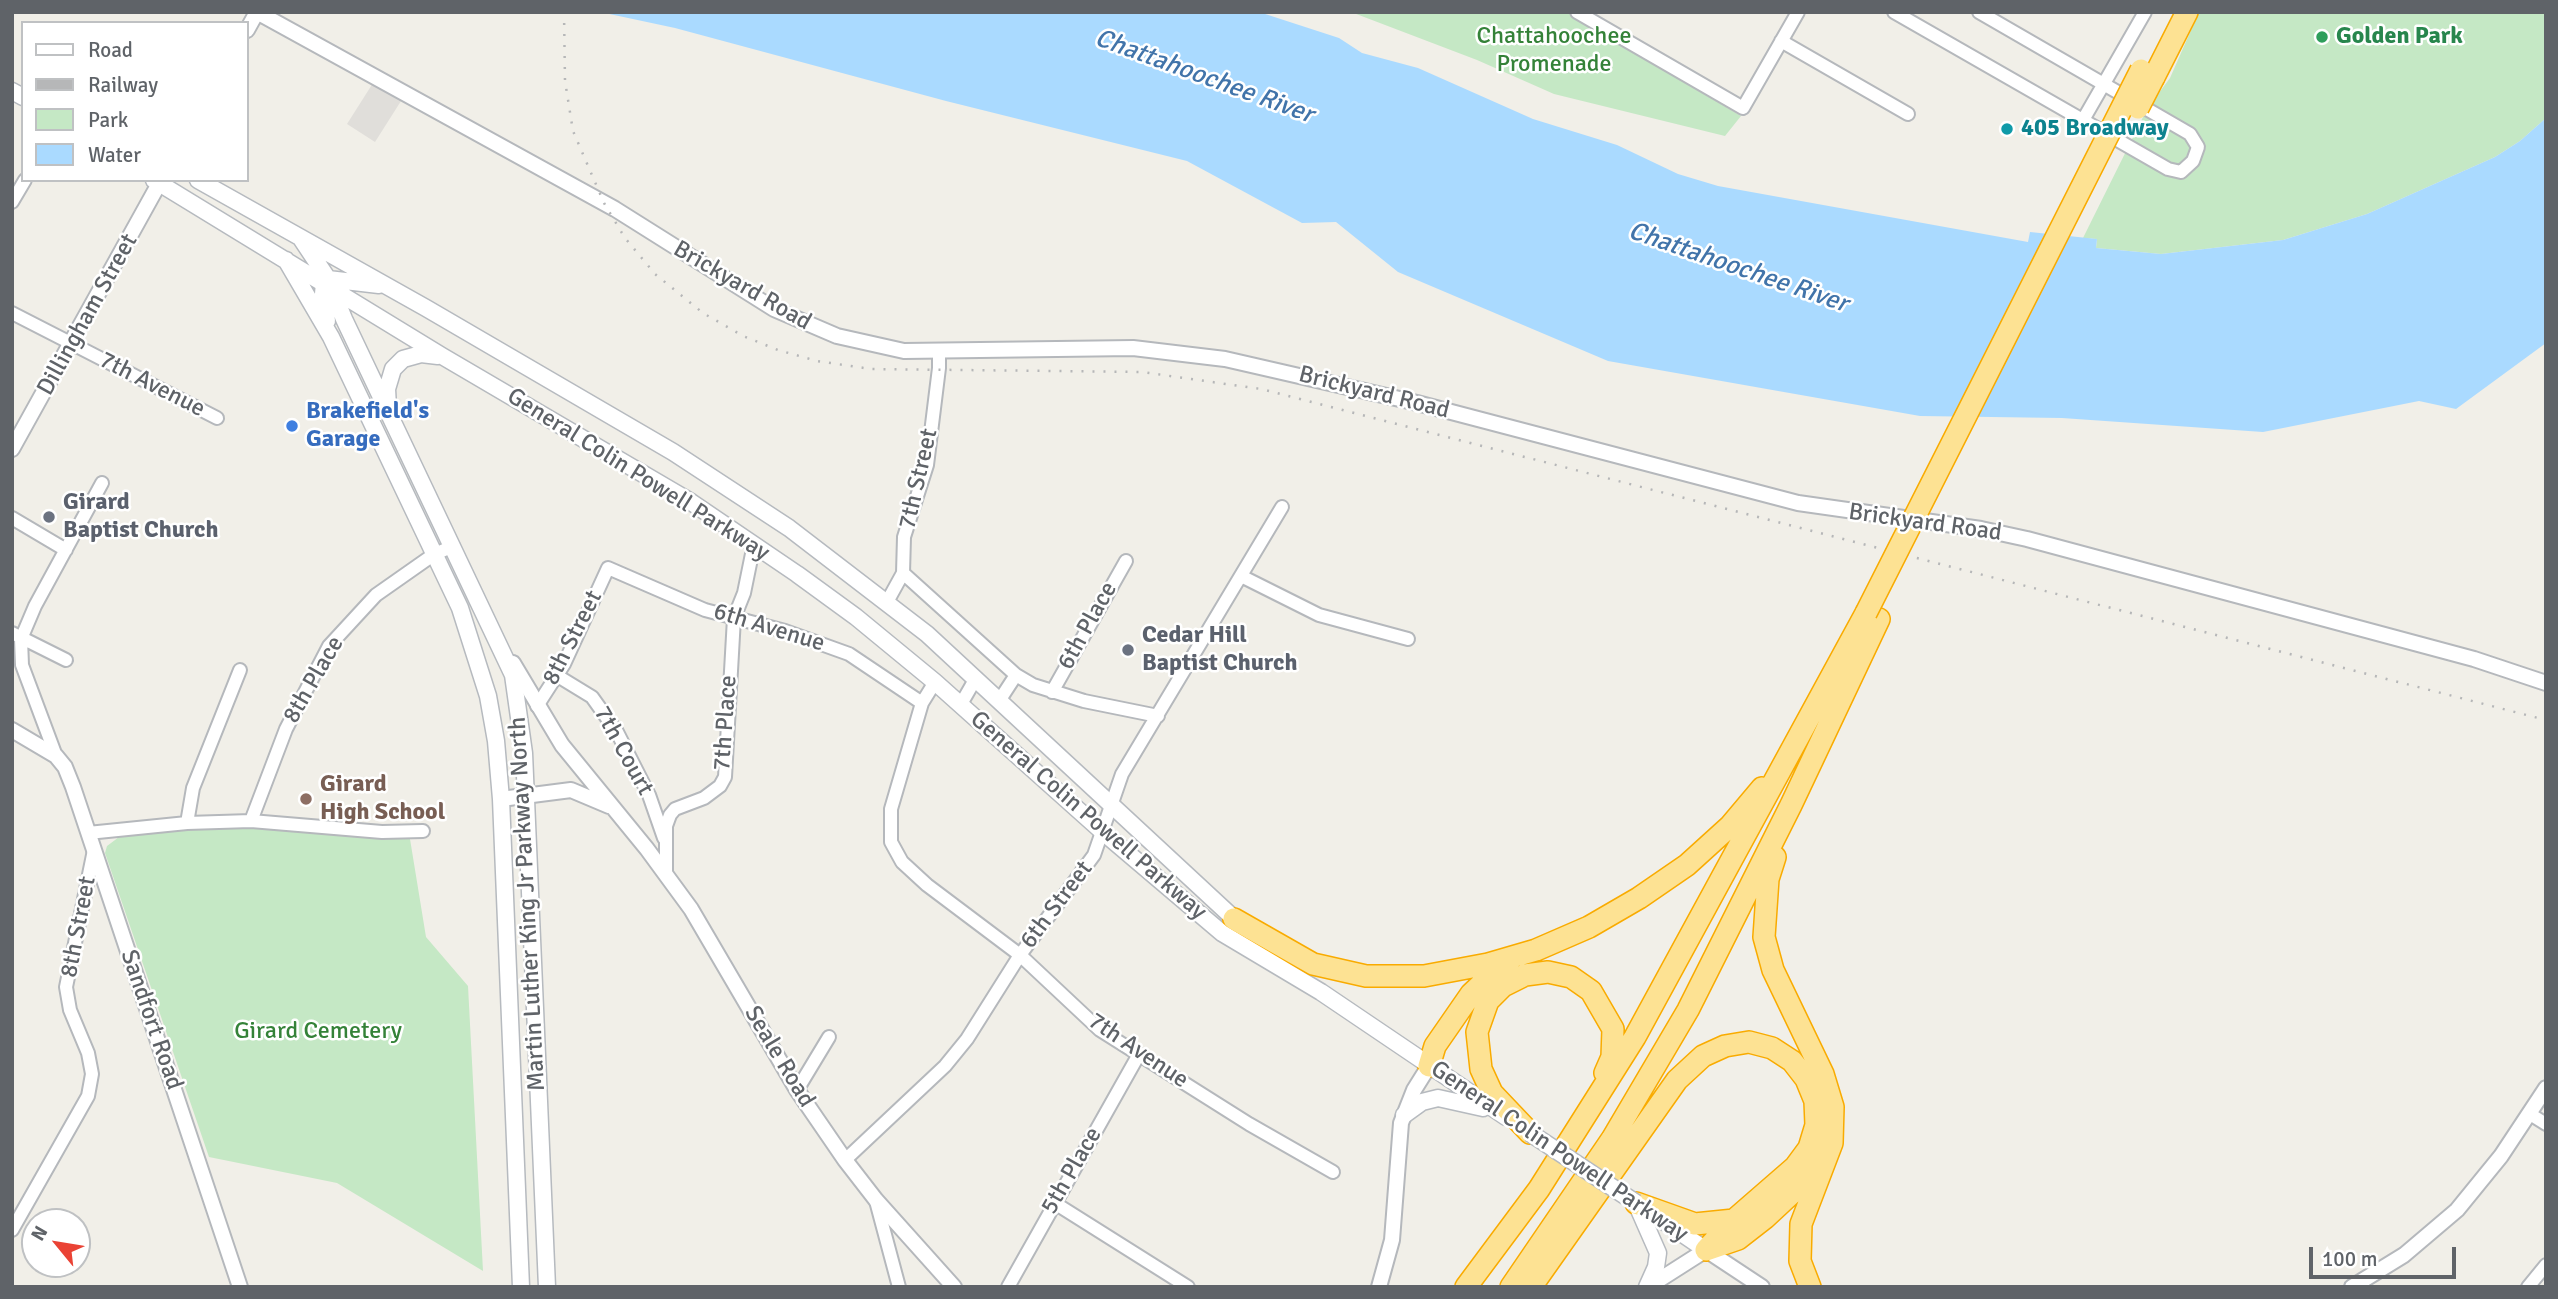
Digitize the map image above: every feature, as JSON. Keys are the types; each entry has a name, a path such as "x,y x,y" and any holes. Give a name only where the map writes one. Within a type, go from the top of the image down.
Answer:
{"highway":[{"path":"2148,73 2170,12"},
{"path":"1511,1287 1575,1197 1688,1010 1791,805 1873,616 2148,73 2187,12"},
{"path":"1466,1287 1539,1188 1635,1038 1788,758 1873,616"},
{"path":"1429,1066 1435,1046 1471,994 1490,975 1536,950 1589,928 1687,865 1730,826 1788,758"},
{"path":"1791,805 1768,879 1764,937 1773,970 1823,1074 1833,1107 1832,1143 1801,1224 1800,1261 1810,1287"},
{"path":"1234,919 1312,964 1366,976 1424,976 1488,964 1536,950"},
{"path":"1429,1066 1503,986 1525,975 1548,972 1571,977 1591,991 1613,1028 1612,1057 1591,1107"},
{"path":"1488,1001 1477,1032 1481,1069 1492,1093 1530,1133"},
{"path":"1531,1287 1678,1080 1703,1056 1725,1046 1749,1042 1772,1048 1799,1070 1815,1101 1816,1125 1809,1148 1795,1167 1734,1220 1706,1250"},
{"path":"1706,1250 1738,1240 1765,1218 1807,1179 1832,1143"},
{"path":"1636,1203 1695,1224 1734,1220"}],"main road":[{"name":"General Colin Powell Parkway","path":"160,182 328,283 442,356 671,489 754,544 856,617 935,682 1104,833 1222,933 1321,992 1706,1250"},
{"name":"General Colin Powell Parkway","path":"202,182 299,235 673,452 789,528 887,602 976,678 1234,919 1321,992"},
{"name":"Martin Luther King Jr Parkway North","path":"299,235 328,283 513,676 524,753 547,1287"},
{"name":"Martin Luther King Jr Parkway North","path":"284,258 331,337 460,608 482,673 493,718 501,799 521,1287"},
{"path":"331,337 324,307 328,283 385,285"},
{"path":"375,430 390,416 387,389 393,369 403,359 421,354 442,356"},
{"path":"1404,1115 1422,1102 1438,1098 1499,1112"},
{"path":"1636,1203 1658,1253 1656,1267 1647,1287"}],"street":[{"path":"248,28 257,12"},
{"name":"Brickyard Road","path":"257,12 615,209 774,309 804,325 870,345 939,353 1133,348 1225,359 1417,402 1798,503 1981,529 2027,539 2474,659 2546,683"},
{"path":"1577,12 1743,108 1798,12"},
{"path":"1894,12 2170,170 2184,171 2194,158 2198,144 2190,134 1979,12"},
{"path":"2083,120 2145,12"},
{"path":"1781,41 1908,114"},
{"path":"12,202 24,182"},
{"name":"Dillingham Street","path":"12,449 157,182"},
{"name":"7th Avenue","path":"12,313 217,418"},
{"name":"7th Street","path":"887,602 903,573 904,537 930,448 939,353"},
{"path":"56,756 22,665 17,636 102,483"},
{"name":"6th Street","path":"845,1160 946,1066 967,1039 1020,955 1094,855 1104,833 1110,804 1122,774 1282,507"},
{"path":"12,518 66,550"},
{"name":"7th Place","path":"666,874 670,815 675,809 704,798 720,786 725,777 734,618 744,593 754,544"},
{"name":"8th Place","path":"251,821 286,729 329,646 376,595 433,555 453,546"},
{"name":"6th Place","path":"1052,692 1126,561"},
{"name":"6th Avenue","path":"608,568 734,618 785,631 849,654 922,704"},
{"name":"8th Street","path":"537,706 556,676 608,568"},
{"path":"903,573 1016,675 1052,692 1158,716"},
{"path":"1241,576 1319,615 1408,639"},
{"path":"17,636 66,660"},
{"name":"Seale Road","path":"497,638 562,745 666,874 715,948 797,1090 845,1160 876,1200 954,1287"},
{"path":"187,823 193,788 240,670"},
{"path":"999,701 1016,675"},
{"name":"7th Court","path":"556,676 592,697 617,732 649,795 667,845"},
{"path":"961,704 976,678"},
{"path":"922,704 935,682"},
{"name":"7th Avenue","path":"922,704 891,809 890,831 897,854 927,886 1020,955 1100,1030 1138,1056 1333,1172"},
{"path":"12,730 56,756"},
{"name":"Sandfort Road","path":"56,756 69,777 240,1287"},
{"name":"Seale Road","path":"501,799 571,790 603,801 621,816"},
{"path":"88,833 187,823 251,821 382,832 423,831"},
{"name":"8th Street","path":"12,1230 88,1096 92,1074 90,1063 70,1010 66,987 94,850"},
{"path":"797,1090 829,1037"},
{"name":"5th Place","path":"1007,1287 1138,1056"},
{"path":"1379,1287 1392,1240 1404,1115 1414,1090 1429,1066"},
{"path":"2352,1287 2404,1255 2457,1210 2501,1156 2544,1096"},
{"path":"2530,1114 2546,1124"},
{"path":"876,1200 899,1287"},
{"path":"1053,1202 1188,1287"},
{"path":"1647,1287 1706,1250"},
{"name":"General Colin Powell Parkway","path":"1706,1250 1762,1287"},
{"path":"2528,1287 2546,1265"}],"shaded area":[{"path":"373,83 401,101 375,142 347,124"}],"green space":[{"name":"Chattahoochee Promenade","path":"1351,12 1566,12 1741,116 1725,136 1554,94 1477,60"},
{"path":"2199,12 2546,12 2546,118 2520,141 2495,157 2367,214 2283,240 2161,254 2096,248 2097,239 2083,238 2147,109 2170,78"},
{"name":"Girard Cemetery","path":"191,828 276,828 410,839 426,937 468,986 483,1271 337,1183 209,1157 105,853 107,846 119,837"}],"water":[{"name":"Chattahoochee River","path":"600,12 1259,12 1339,38 1362,53 1418,68 1533,119 1617,145 1678,174 1718,186 2028,242 2030,232 2097,239 2096,248 2161,254 2283,240 2367,214 2495,157 2520,141 2546,118 2546,343 2456,409 2419,401 2263,432 2062,418 1920,416 1608,361 1398,272 1336,222 1302,223 1187,161 946,101 675,28"}],"railway":[{"path":"564,12 565,81 573,131 604,203 625,238 655,274 703,313 743,336 778,350 817,361 871,369 1142,372 1261,389 2546,720"}],"place":[{"name":"Golden Park","path":"2322,37"},
{"name":"405 Broadway","path":"2007,129"},
{"name":"Brakefield's Garage","path":"292,426"},
{"name":"Girard Baptist Church","path":"49,517"},
{"name":"Cedar Hill Baptist Church","path":"1128,650"},
{"name":"Girard High School","path":"306,799"}]}
